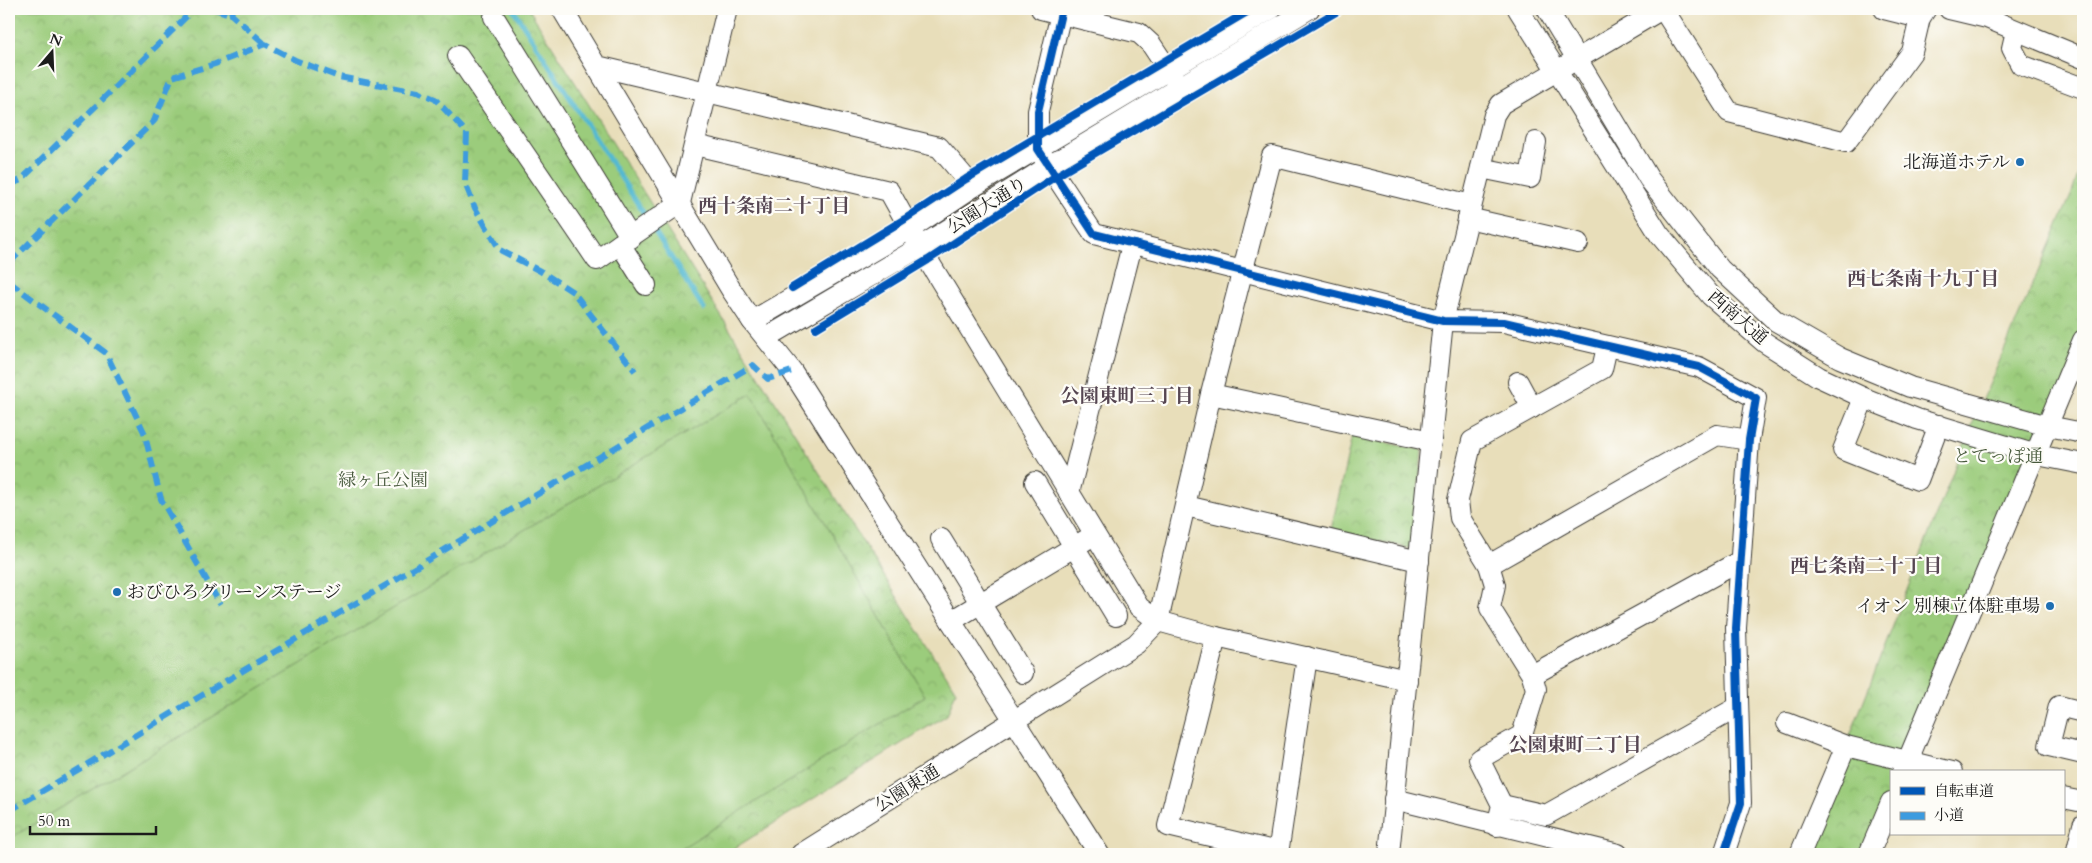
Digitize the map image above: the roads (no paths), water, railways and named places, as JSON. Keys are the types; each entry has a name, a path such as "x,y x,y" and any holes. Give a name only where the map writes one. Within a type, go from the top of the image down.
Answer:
{"street":[{"path":"562,9 752,321 792,371 1099,854"},
{"path":"458,56 597,260 680,203 727,9"},
{"path":"1041,9 1061,11 1139,33 1151,44 1180,88"},
{"name":"公園大通り","path":"752,321 910,229 973,187 1271,9"},
{"name":"公園大通り","path":"766,338 920,247 1049,166 1309,9"},
{"name":"西南大通","path":"1518,9 1659,234 1711,296 1764,342 1819,377 1864,398 1939,425 2037,455 2083,464"},
{"name":"西南大通","path":"1547,9 1649,179 1720,270 1776,321 1840,358 1910,387 2048,426 2083,433"},
{"path":"1388,854 1443,321 1494,115 1501,104 1663,9 1729,112 1846,142 1912,52 1923,13 1884,9"},
{"path":"1949,9 1987,18 2083,58"},
{"path":"1061,11 1038,111 1038,149 1094,234 1443,321 1504,322 1699,368 1756,398 1748,440 1736,628 1740,803 1724,854"},
{"path":"494,17 625,241 646,285"},
{"path":"2016,30 2012,48 2021,65 2083,88"},
{"path":"597,66 707,94 939,147 973,187"},
{"path":"1481,168 1530,178 1536,142"},
{"path":"695,145 889,191 920,247 1139,608 1158,621 1216,637 1407,680"},
{"path":"1158,621 1211,394 1272,156 1578,243"},
{"path":"1069,494 1132,245"},
{"path":"1906,767 2037,455 2083,340"},
{"path":"1497,826 1502,805 1479,759 1522,735 1536,689 1532,675 1490,608 1495,585 1489,565 1460,518 1458,500 1472,441 1602,369 1607,347"},
{"path":"1518,382 1532,408"},
{"path":"1211,394 1431,441"},
{"path":"1864,398 1843,450 1918,480 1939,425"},
{"path":"1489,565 1717,435 1748,440"},
{"path":"1035,482 1116,616"},
{"path":"1426,495 1458,500"},
{"path":"1186,506 1419,561"},
{"path":"951,621 1094,535"},
{"path":"942,539 1023,673"},
{"path":"1532,675 1740,561"},
{"name":"公園東通","path":"800,854 1136,644 1158,621"},
{"path":"1216,637 1168,826 1278,853 1308,657"},
{"path":"2083,712 2059,706 2049,746 2083,754"},
{"path":"1502,805 1546,814 1738,707"},
{"path":"1787,723 1906,767 1934,770"},
{"path":"1800,854 1846,746"},
{"path":"2064,798 2083,802"},
{"path":"1394,799 1497,826 1618,854"},
{"path":"1870,854 1890,804"},
{"path":"2076,854 2083,825"}],"waterway":[{"path":"513,9 648,220"},
{"path":"652,227 704,309"}],"place":[{"name":"北海道ホテル","path":"2020,162"},
{"name":"おびひろグリーンステージ","path":"117,592"},
{"name":"イオン 別棟立体駐車場","path":"2050,606"}],"district":[{"name":"西十条南二十丁目","path":"774,205"},
{"name":"西七条南十九丁目","path":"1923,278"},
{"name":"公園東町三丁目","path":"1127,395"},
{"name":"西七条南二十丁目","path":"1866,565"},
{"name":"公園東町二丁目","path":"1575,744"}],"park label":[{"name":"とてっぽ通","path":"1998,456"},
{"name":"緑ヶ丘公園","path":"383,480"}]}
